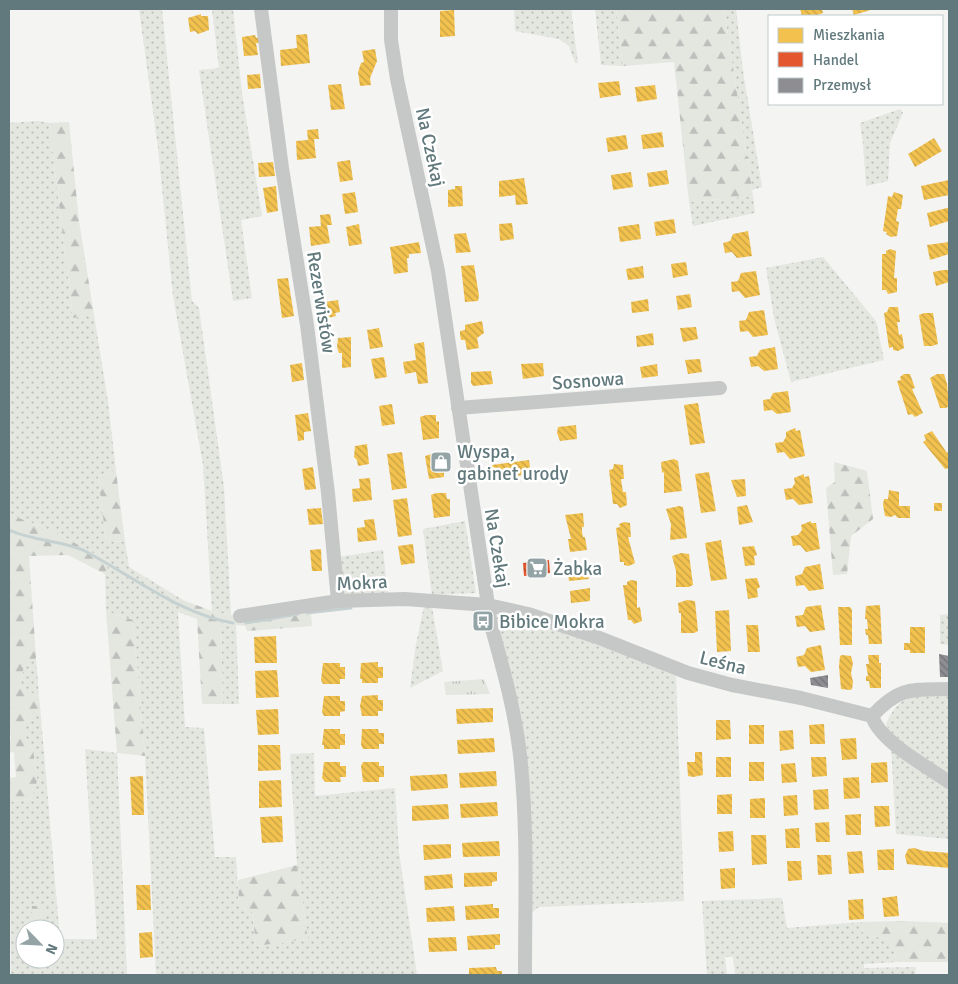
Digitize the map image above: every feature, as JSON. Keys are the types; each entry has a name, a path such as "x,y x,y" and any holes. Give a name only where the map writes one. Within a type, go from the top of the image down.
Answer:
{"street":[{"name":"Rezerwistów","path":"261,9 282,168 308,334 328,494 338,601"},
{"name":"Na Czekaj","path":"391,9 391,40 397,79 438,270 491,626 506,678 520,753 524,798 525,975"},
{"name":"Sosnowa","path":"458,408 720,388"},
{"name":"Mokra","path":"240,616 338,601 405,599 488,605"},
{"name":"Leśna","path":"488,605 528,614 597,637 688,673 732,686 802,698 872,716"},
{"path":"949,689 911,690 898,693 872,716 874,723 884,736 949,782"}],"green space":[{"path":"139,9 162,9 192,301 199,308 224,487 231,615 212,611 203,465 173,296 158,148"},
{"path":"212,9 233,9 242,93 262,216 241,220 252,298 233,301 199,70 219,68"},
{"path":"514,9 571,9 578,63 575,63 569,46 559,39 515,31"},
{"path":"595,9 616,9 623,66 601,65"},
{"path":"616,9 724,9 753,196 689,202 674,62 623,66"},
{"path":"724,9 736,9 743,71 762,187 752,190"},
{"path":"900,109 903,113 890,143 888,181 866,186 860,123"},
{"path":"38,121 49,123 73,318 94,315 108,401 116,471 98,476 106,541 125,542 129,567 183,600 178,612 185,727 204,728 215,857 236,857 239,908 252,909 256,946 308,939 297,865 290,754 314,753 315,796 395,788 399,852 417,975 156,975 145,756 133,620 106,611 105,574 109,562 57,533 9,514 9,123"},
{"path":"69,122 79,221 94,315 73,318 49,123"},
{"path":"753,196 755,213 693,226 689,202"},
{"path":"823,257 876,321 884,360 791,382 774,318 766,268"},
{"path":"834,462 867,471 873,519 851,536 847,574 833,575 826,488 835,482"},
{"path":"116,471 125,542 106,541 98,476"},
{"path":"9,514 57,533 109,562 105,574 68,555 29,556 36,658 23,670 20,687 39,696 40,706 24,722 24,744 33,748 37,781 31,799 9,802 9,778 16,777 14,752 9,753 9,741 11,740 9,719"},
{"path":"465,521 476,593 432,595 423,529"},
{"path":"383,550 388,595 343,596 339,557"},
{"path":"183,600 212,611 231,615 310,602 312,626 247,631 245,626 221,623 223,704 202,704 197,619 178,612"},
{"path":"424,606 432,607 443,671 410,688 416,644"},
{"path":"106,611 133,620 145,756 117,753"},
{"path":"506,614 599,644 676,676 684,901 539,907 532,912 525,753 496,618"},
{"path":"949,614 949,645 940,644 940,615"},
{"path":"221,623 236,625 239,704 223,704"},
{"path":"36,658 39,696 20,688 23,670"},
{"path":"484,679 490,694 446,695 444,682"},
{"path":"949,694 949,778 893,738 886,724 898,705 904,700 919,695"},
{"path":"40,706 58,919 15,919 15,969 65,969 65,939 97,939 85,749 117,753 127,975 11,975 9,802 31,799 37,781 33,748 24,744 24,722"},
{"path":"891,745 949,788 949,839 896,834"},
{"path":"297,865 308,939 256,946 252,909 239,908 238,880"},
{"path":"782,898 787,928 862,922 863,935 890,939 897,962 864,964 864,968 916,967 915,975 735,975 733,957 725,957 727,975 707,975 702,901"},
{"path":"32,906 45,906 44,919 32,919"},
{"path":"862,922 949,923 949,962 897,962 890,939 863,935"}],"building: Mieszkania":[{"path":"800,9 822,9 823,13 818,15 802,15"},
{"path":"852,9 874,9 854,15"},
{"path":"454,10 455,36 440,37 440,11"},
{"path":"201,14 201,16 208,16 209,30 198,34 195,31 190,32 188,18"},
{"path":"307,34 310,63 281,66 280,50 297,48 296,35"},
{"path":"255,35 256,38 259,37 260,43 256,43 258,55 244,56 242,37"},
{"path":"375,49 377,61 370,78 371,85 360,86 358,72 361,63 364,62 362,51"},
{"path":"260,74 261,88 248,89 247,75"},
{"path":"619,81 621,95 600,98 598,83"},
{"path":"341,84 345,109 331,110 328,85"},
{"path":"655,85 657,99 637,102 635,87"},
{"path":"318,129 319,139 314,139 316,158 297,160 296,141 308,140 307,130"},
{"path":"662,132 664,147 643,149 641,135"},
{"path":"626,135 628,149 608,152 606,138"},
{"path":"934,138 942,151 915,167 908,154"},
{"path":"350,160 353,180 340,182 337,162"},
{"path":"273,162 275,176 259,177 258,163"},
{"path":"667,170 669,184 649,187 647,173"},
{"path":"631,172 633,187 613,190 611,175"},
{"path":"524,178 528,204 516,205 515,195 499,197 499,181"},
{"path":"949,180 949,195 924,200 921,186"},
{"path":"276,186 278,211 267,213 263,188"},
{"path":"455,186 462,186 463,206 448,207 448,190 455,189"},
{"path":"355,192 358,212 345,214 342,194"},
{"path":"894,192 903,195 901,209 898,209 896,221 899,222 897,236 891,237 886,234 887,232 883,231 888,196 892,197"},
{"path":"949,208 949,221 930,227 927,213"},
{"path":"330,214 332,225 327,225 330,243 311,246 309,227 321,226 320,215"},
{"path":"674,219 676,233 656,236 654,222"},
{"path":"512,223 514,239 500,241 499,224"},
{"path":"359,224 362,244 349,246 346,227"},
{"path":"639,224 641,239 620,242 618,227"},
{"path":"748,231 752,256 737,258 732,252 725,253 723,243 730,241 733,234"},
{"path":"466,233 471,252 456,253 454,234"},
{"path":"419,242 421,253 409,254 409,258 407,258 408,272 394,274 390,247"},
{"path":"949,242 949,254 930,260 927,245"},
{"path":"890,249 896,251 894,278 897,278 897,292 888,294 886,290 882,290 882,254 886,254 886,251"},
{"path":"686,262 688,275 673,278 671,264"},
{"path":"474,265 479,296 478,301 465,302 461,266"},
{"path":"643,266 644,278 628,280 626,269"},
{"path":"949,270 949,282 936,286 933,272"},
{"path":"756,271 760,295 745,298 739,291 732,292 731,282 738,281 741,273"},
{"path":"288,278 294,316 282,318 277,279"},
{"path":"690,294 692,307 678,310 676,296"},
{"path":"648,299 649,311 632,313 631,302"},
{"path":"338,300 340,312 335,313 336,316 328,318 325,314 320,315 318,303"},
{"path":"889,307 898,307 900,322 897,322 899,335 902,334 904,348 898,351 893,350 893,347 889,348 884,313 887,312"},
{"path":"764,310 768,335 753,337 748,331 740,332 739,321 746,320 749,312"},
{"path":"933,313 938,344 924,346 919,315"},
{"path":"482,321 484,333 477,338 479,348 467,350 465,340 461,340 460,331 465,330 465,325"},
{"path":"696,327 698,339 683,342 680,328"},
{"path":"379,328 383,347 370,349 367,330"},
{"path":"653,333 654,345 637,347 636,336"},
{"path":"351,337 351,367 342,368 342,353 339,353 337,347 338,338"},
{"path":"424,342 428,383 418,384 416,372 405,374 403,362 416,360 414,344"},
{"path":"775,347 778,369 764,371 758,366 751,367 749,357 757,356 760,350"},
{"path":"384,357 387,377 375,379 371,359"},
{"path":"700,359 702,372 688,374 685,360"},
{"path":"302,363 304,380 292,382 290,365"},
{"path":"543,363 544,376 523,379 521,364"},
{"path":"657,364 658,376 642,378 640,367"},
{"path":"491,371 493,384 473,386 471,383 471,372"},
{"path":"904,374 910,374 915,388 912,389 923,413 915,417 912,414 908,415 897,381 901,380 900,377"},
{"path":"937,374 944,374 947,384 949,406 946,408 940,408 930,378"},
{"path":"788,391 791,412 777,414 772,410 764,411 763,400 770,399 773,393"},
{"path":"698,403 705,443 690,445 684,405"},
{"path":"392,404 395,424 382,426 379,406"},
{"path":"308,413 311,431 304,432 304,440 298,441 295,415"},
{"path":"436,415 436,422 439,421 439,438 423,440 420,417"},
{"path":"576,425 577,439 560,441 557,433 558,427"},
{"path":"795,428 796,431 800,430 805,456 790,459 784,452 777,453 775,443 783,442 786,432"},
{"path":"932,431 947,453 949,451 949,468 945,469 923,442 926,440 924,435"},
{"path":"367,444 369,464 358,466 357,460 354,457 355,446"},
{"path":"402,452 407,488 392,490 387,454"},
{"path":"435,453 441,454 442,461 444,460 444,477 429,479 425,456"},
{"path":"674,459 678,461 682,491 664,493 664,472 662,473 661,462"},
{"path":"529,460 531,474 494,479 492,465"},
{"path":"614,464 623,465 624,479 621,479 623,492 626,492 627,505 620,508 617,504 613,504 609,470 613,469"},
{"path":"313,467 316,489 305,490 302,469"},
{"path":"709,472 716,511 701,513 695,474"},
{"path":"804,474 804,477 809,476 813,503 799,505 793,499 786,500 784,489 792,488 795,483 794,478"},
{"path":"370,478 372,500 353,502 352,489 360,488 359,479"},
{"path":"745,479 746,496 737,497 731,480"},
{"path":"889,490 899,492 899,506 910,506 910,518 898,518 895,515 891,517 885,516 883,504 884,499 888,499"},
{"path":"446,493 447,499 450,499 450,516 434,518 431,495"},
{"path":"407,498 412,535 398,537 393,500"},
{"path":"934,503 942,503 942,511 934,511"},
{"path":"747,505 753,522 739,525 737,507"},
{"path":"683,507 687,538 670,540 671,524 666,509"},
{"path":"321,508 323,524 309,525 307,509"},
{"path":"583,513 584,527 582,527 582,532 583,537 585,537 587,550 570,552 568,539 571,539 565,515"},
{"path":"374,519 377,540 358,542 357,528 365,527 364,520"},
{"path":"811,521 811,523 816,523 820,549 806,552 800,545 793,546 791,536 798,535 802,530 801,525"},
{"path":"624,522 630,523 631,537 628,537 635,563 629,566 624,565 624,562 620,562 616,528 620,527 619,524"},
{"path":"721,540 727,579 711,581 705,543"},
{"path":"413,544 415,563 401,565 398,546"},
{"path":"754,546 757,555 754,556 755,565 745,566 742,547"},
{"path":"321,549 322,571 312,571 310,550"},
{"path":"681,553 689,554 693,585 689,587 676,587 676,571 672,556"},
{"path":"820,564 824,589 809,591 804,585 796,586 795,576 802,574 805,567"},
{"path":"586,567 589,579 569,581 567,569"},
{"path":"757,578 760,587 757,589 758,597 748,599 745,579"},
{"path":"631,580 637,581 637,608 640,607 642,621 634,624 631,620 628,620 623,585 627,585 627,582"},
{"path":"590,588 590,601 571,603 570,591"},
{"path":"687,600 695,601 698,631 694,633 681,633 681,613 679,613 678,603"},
{"path":"821,605 825,630 810,632 805,626 797,627 795,616 803,615 806,607"},
{"path":"880,605 882,644 869,644 865,629 868,629 867,619 865,619 866,606"},
{"path":"838,607 850,607 852,610 852,645 840,645"},
{"path":"729,610 731,651 717,652 715,611"},
{"path":"746,625 758,625 760,652 748,652"},
{"path":"910,627 925,627 925,653 910,653 910,650 904,650 904,643 910,643"},
{"path":"276,636 277,663 255,663 254,637"},
{"path":"821,645 825,670 811,672 805,666 798,667 796,657 804,655 807,648"},
{"path":"868,655 879,655 879,663 881,663 881,688 870,688 869,681 866,681 866,676 868,676 866,664 869,664"},
{"path":"840,656 851,656 853,663 851,673 853,682 852,689 850,690 841,689 839,666"},
{"path":"378,662 378,667 383,667 383,678 378,678 378,683 362,683 362,679 360,679 361,663"},
{"path":"323,663 340,663 340,667 345,667 345,679 340,679 340,684 323,684 321,680"},
{"path":"277,670 279,697 256,698 255,671"},
{"path":"378,695 378,700 383,700 383,711 378,711 378,716 362,716 360,706 362,696"},
{"path":"324,696 340,696 340,701 345,701 345,711 340,712 340,716 324,716 322,712"},
{"path":"493,708 493,722 457,724 456,709"},
{"path":"278,709 279,734 258,735 256,710"},
{"path":"716,720 730,720 731,739 716,740"},
{"path":"824,724 825,744 810,744 809,725"},
{"path":"749,725 764,725 764,744 749,744"},
{"path":"324,729 340,729 340,734 345,734 345,745 340,745 340,749 324,749 324,745 322,745"},
{"path":"362,729 378,729 379,733 384,733 384,744 379,744 379,749 363,749 361,745"},
{"path":"793,730 794,749 780,751 779,731"},
{"path":"494,738 495,752 458,754 457,740"},
{"path":"856,738 857,759 842,760 840,739"},
{"path":"258,745 280,745 281,770 258,771"},
{"path":"695,752 702,752 703,775 693,777 688,776 687,762 695,762"},
{"path":"716,757 731,757 731,777 716,777"},
{"path":"811,757 826,757 827,776 812,777"},
{"path":"324,762 340,762 340,766 346,766 346,777 340,777 341,782 325,782 322,778"},
{"path":"363,762 379,762 379,766 384,766 384,777 379,777 379,782 363,782 361,766"},
{"path":"749,762 764,762 764,781 749,781"},
{"path":"887,762 888,782 871,783 871,763"},
{"path":"795,763 797,782 782,783 781,764"},
{"path":"496,771 497,786 460,788 459,773"},
{"path":"447,774 448,788 411,791 410,776"},
{"path":"143,776 144,815 132,815 130,777"},
{"path":"859,777 860,798 844,799 843,778"},
{"path":"281,780 282,807 259,808 259,781"},
{"path":"828,789 829,809 814,810 813,790"},
{"path":"732,794 732,814 717,814 717,795"},
{"path":"797,795 798,815 784,816 783,796"},
{"path":"765,798 765,818 750,818 750,799"},
{"path":"497,802 498,816 461,818 460,804"},
{"path":"448,804 449,819 412,821 412,806"},
{"path":"874,806 889,806 890,826 875,827"},
{"path":"861,814 861,835 846,835 845,815"},
{"path":"282,816 283,842 262,843 260,817"},
{"path":"829,822 830,842 816,842 815,823"},
{"path":"799,828 800,848 786,848 785,829"},
{"path":"733,831 734,851 719,852 718,832"},
{"path":"751,835 766,835 767,864 752,865"},
{"path":"499,841 500,856 463,857 462,843"},
{"path":"451,844 451,858 424,860 423,845"},
{"path":"914,848 924,851 949,853 949,868 907,864 905,856 908,849"},
{"path":"894,849 894,870 878,870 877,850"},
{"path":"862,851 864,873 849,874 847,852"},
{"path":"817,855 831,855 832,874 818,875"},
{"path":"787,861 801,861 802,880 788,881"},
{"path":"735,868 735,888 721,889 720,869"},
{"path":"497,872 497,881 492,882 492,886 464,887 464,873"},
{"path":"452,874 453,888 425,890 424,876"},
{"path":"136,885 150,885 151,910 137,910"},
{"path":"897,896 899,916 884,917 882,898"},
{"path":"863,899 864,919 849,920 848,900"},
{"path":"493,904 493,908 499,908 499,918 466,920 465,906"},
{"path":"454,906 455,921 427,922 426,908"},
{"path":"152,932 153,957 140,958 139,933"},
{"path":"500,934 500,945 495,945 495,949 468,950 467,936"},
{"path":"456,937 457,951 429,952 428,938"},
{"path":"496,967 497,971 502,971 502,975 469,975 469,968"}],"building: Handel":[{"name":"Żabka","path":"549,560 550,573 524,576 523,563"}],"building: Przemysł":[{"path":"939,654 949,656 949,677 940,677"},
{"path":"828,675 828,688 811,685 810,678"}],"waterway":[{"path":"9,530 18,534 83,550 174,603 213,618 233,623"},
{"path":"307,613 351,608"},
{"path":"246,623 298,614"}],"place":[{"name":"Wyspa, gabinet urody","path":"441,462"},
{"name":"Żabka","path":"537,568"},
{"name":"Bibice Mokra","path":"483,621"}]}
